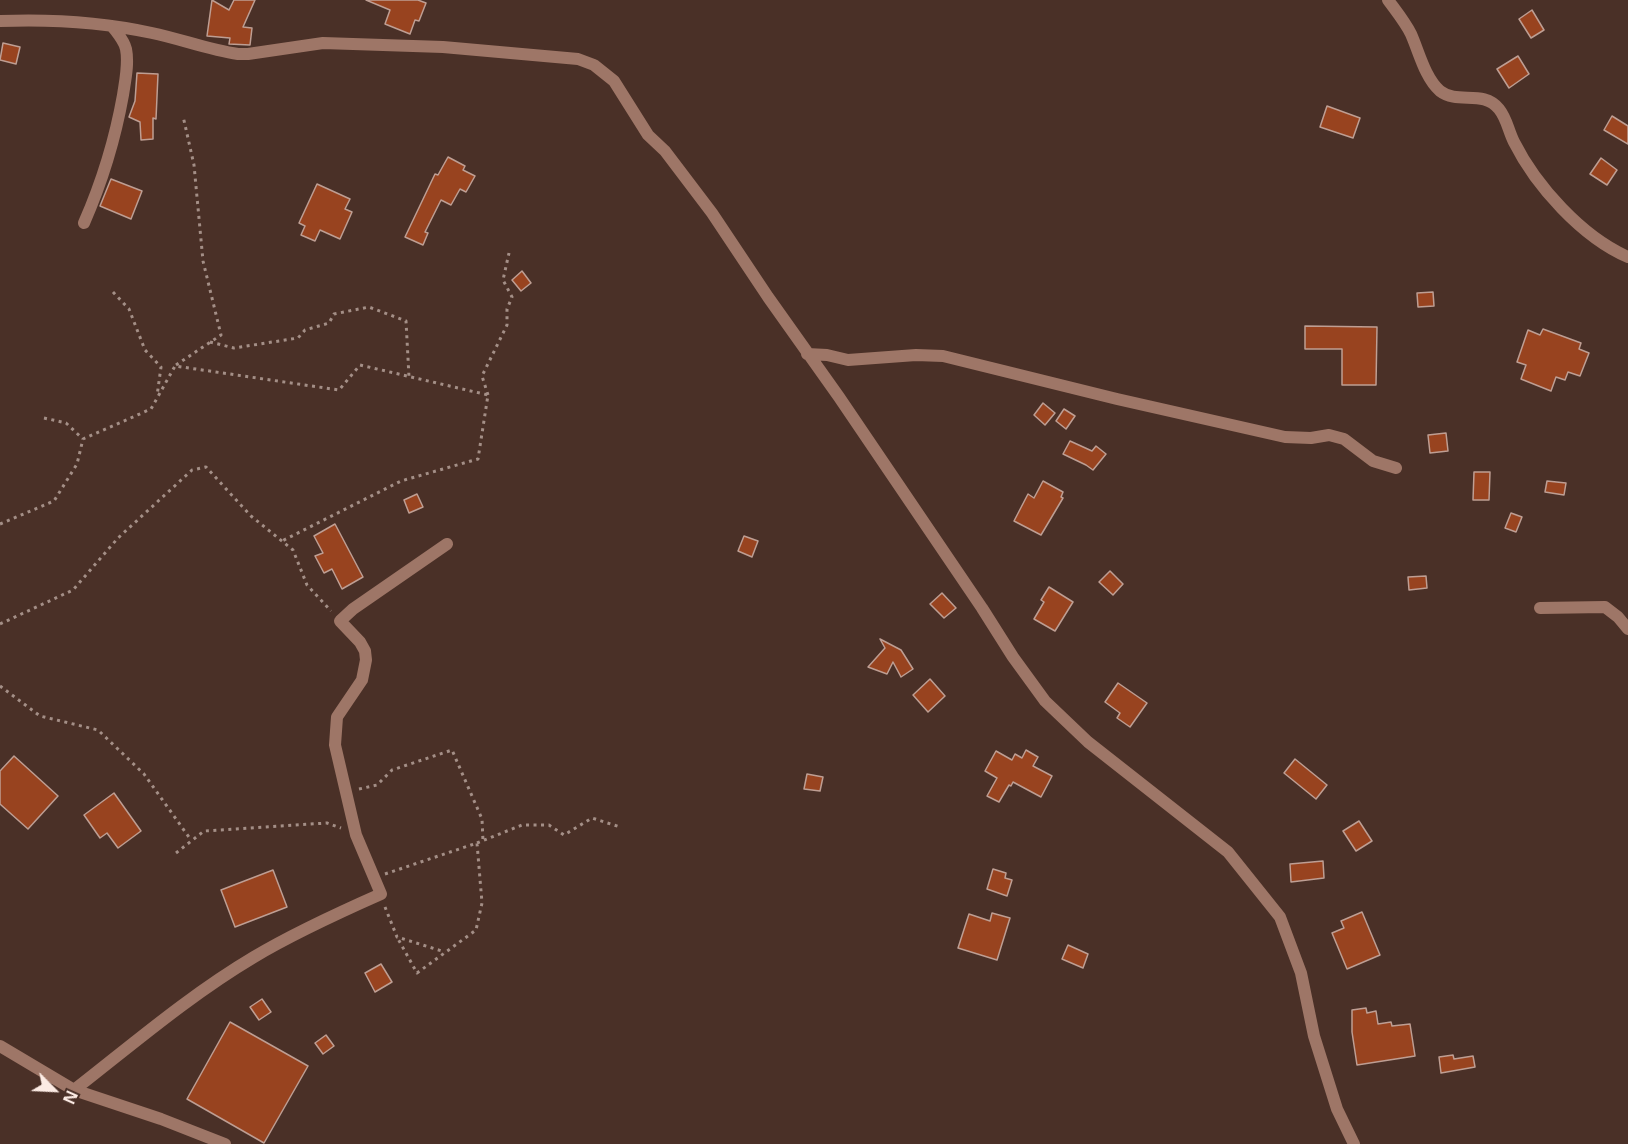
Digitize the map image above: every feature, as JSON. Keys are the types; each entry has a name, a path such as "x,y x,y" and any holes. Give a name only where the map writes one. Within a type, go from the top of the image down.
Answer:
{"street":[{"path":"1388,0 1403,20 1431,77 1440,90 1452,97 1481,98 1497,106 1507,120 1514,141 1551,196 1578,224 1617,252 1628,257"},
{"path":"0,21 59,21 112,26 150,32 238,54 323,43 443,47 578,59 594,65 614,81 648,135 672,160 712,213 807,354 839,397 1013,657 1046,701 1088,742 1228,852 1280,917 1301,973 1314,1036 1337,1109 1354,1144"},
{"path":"84,223 107,163 126,80 126,50 112,26"},
{"path":"807,354 827,355 848,360 916,354 943,356 1285,437 1311,438 1329,435 1344,439 1373,461 1396,468"},
{"path":"74,1090 170,1014 253,958 300,932 381,894 356,835 335,745 337,717 362,680 366,660 365,651 360,642 340,621 353,609 447,544"},
{"path":"1540,608 1605,607 1628,629"},
{"path":"0,1047 74,1090 161,1119 225,1144"}],"path":[{"path":"83,440 151,409 175,366 221,335 203,261 194,165 183,116"},
{"path":"282,541 401,481 478,459 488,395 482,376 507,325 507,309 512,297 503,280 509,253"},
{"path":"113,292 129,309 145,350 161,367 157,398"},
{"path":"210,342 234,348 298,338 304,330 329,323 334,314 369,307 406,321 409,377"},
{"path":"175,366 339,390 360,365 488,395"},
{"path":"44,418 66,423 83,440"},
{"path":"0,524 54,501 77,464 83,440"},
{"path":"0,624 73,590 118,538 192,470 206,467 251,516 293,550 307,585 340,621"},
{"path":"0,686 40,716 98,730 144,774 191,840"},
{"path":"345,793 377,785 392,770 452,750 482,819 483,841"},
{"path":"374,878 483,841 522,825 549,825 564,835 592,818 620,827"},
{"path":"176,853 204,831 327,823 356,835"},
{"path":"388,916 417,973 476,930 482,903 477,843"},
{"path":"397,937 445,952"}],"building":[{"path":"212,0 229,10 234,0 255,0 243,27 252,28 250,45 229,44 230,38 207,36"},
{"path":"366,0 418,0 426,3 419,21 415,20 410,34 385,24 390,10"},
{"path":"1532,10 1544,30 1531,38 1519,19"},
{"path":"3,43 20,47 16,64 0,60"},
{"path":"1518,56 1529,74 1509,88 1497,69"},
{"path":"137,73 158,74 153,139 141,140 140,122 129,117 135,101"},
{"path":"1327,106 1360,118 1353,138 1320,127"},
{"path":"1612,116 1628,126 1628,144 1604,130"},
{"path":"448,157 465,166 463,170 475,176 466,192 460,189 451,205 441,200 425,232 428,233 423,245 405,237 435,174 438,175"},
{"path":"1601,158 1617,170 1607,185 1590,174"},
{"path":"111,179 142,191 131,219 100,206"},
{"path":"317,184 350,199 345,209 352,212 340,239 320,230 315,241 301,235 305,226 299,223"},
{"path":"522,271 531,283 521,291 512,280"},
{"path":"1433,292 1434,306 1418,307 1417,293"},
{"path":"1305,326 1377,327 1376,385 1342,385 1342,349 1305,349"},
{"path":"1543,329 1581,343 1579,349 1589,353 1580,376 1568,372 1565,380 1556,377 1551,391 1521,379 1526,365 1517,362 1528,330 1540,335"},
{"path":"1043,403 1055,413 1045,425 1034,415"},
{"path":"1064,409 1075,416 1066,429 1056,421"},
{"path":"1446,433 1448,451 1430,453 1428,435"},
{"path":"1070,441 1092,451 1096,446 1106,454 1093,470 1063,454"},
{"path":"1474,472 1490,472 1489,500 1473,500"},
{"path":"1043,481 1063,492 1061,497 1063,498 1041,535 1014,521 1028,494 1034,498"},
{"path":"1547,481 1566,483 1564,495 1545,492"},
{"path":"417,494 423,507 409,513 404,500"},
{"path":"1511,513 1522,517 1516,532 1505,528"},
{"path":"335,524 363,577 342,589 332,569 324,573 315,556 323,553 314,536"},
{"path":"744,536 758,541 752,557 738,551"},
{"path":"1110,571 1123,584 1113,595 1099,582"},
{"path":"1426,576 1427,588 1409,590 1408,577"},
{"path":"1049,587 1073,602 1055,631 1034,619 1044,602 1041,600"},
{"path":"942,593 956,608 944,618 930,604"},
{"path":"880,639 901,650 913,669 901,677 893,662 887,674 868,667 885,648"},
{"path":"930,679 945,696 928,712 913,695"},
{"path":"1118,683 1147,703 1130,727 1117,718 1120,713 1105,702"},
{"path":"1026,750 1038,757 1033,766 1052,776 1041,797 1013,782 999,802 987,796 997,778 985,771 996,751 1012,760 1015,754 1022,758"},
{"path":"14,756 58,796 28,829 0,804 0,771"},
{"path":"1295,759 1327,785 1316,799 1284,773"},
{"path":"807,774 823,777 820,791 804,789"},
{"path":"114,793 141,831 118,848 107,833 100,838 84,815"},
{"path":"1359,821 1372,841 1356,851 1343,831"},
{"path":"1323,861 1324,878 1291,882 1290,864"},
{"path":"993,869 1006,873 1005,878 1012,880 1007,896 987,889"},
{"path":"273,870 287,907 235,927 221,890"},
{"path":"1362,912 1380,955 1347,969 1332,933 1344,928 1341,921"},
{"path":"992,913 1010,918 997,960 958,948 969,914 990,921"},
{"path":"1068,945 1088,954 1083,968 1062,959"},
{"path":"381,964 392,982 375,992 365,973"},
{"path":"262,999 271,1012 259,1020 250,1007"},
{"path":"1366,1008 1367,1013 1376,1011 1378,1024 1391,1022 1392,1026 1410,1024 1415,1056 1357,1065 1352,1032 1352,1010"},
{"path":"230,1022 308,1066 264,1143 187,1099"},
{"path":"326,1035 334,1046 323,1054 315,1043"},
{"path":"1453,1055 1454,1059 1473,1056 1475,1067 1441,1073 1439,1057"}]}
